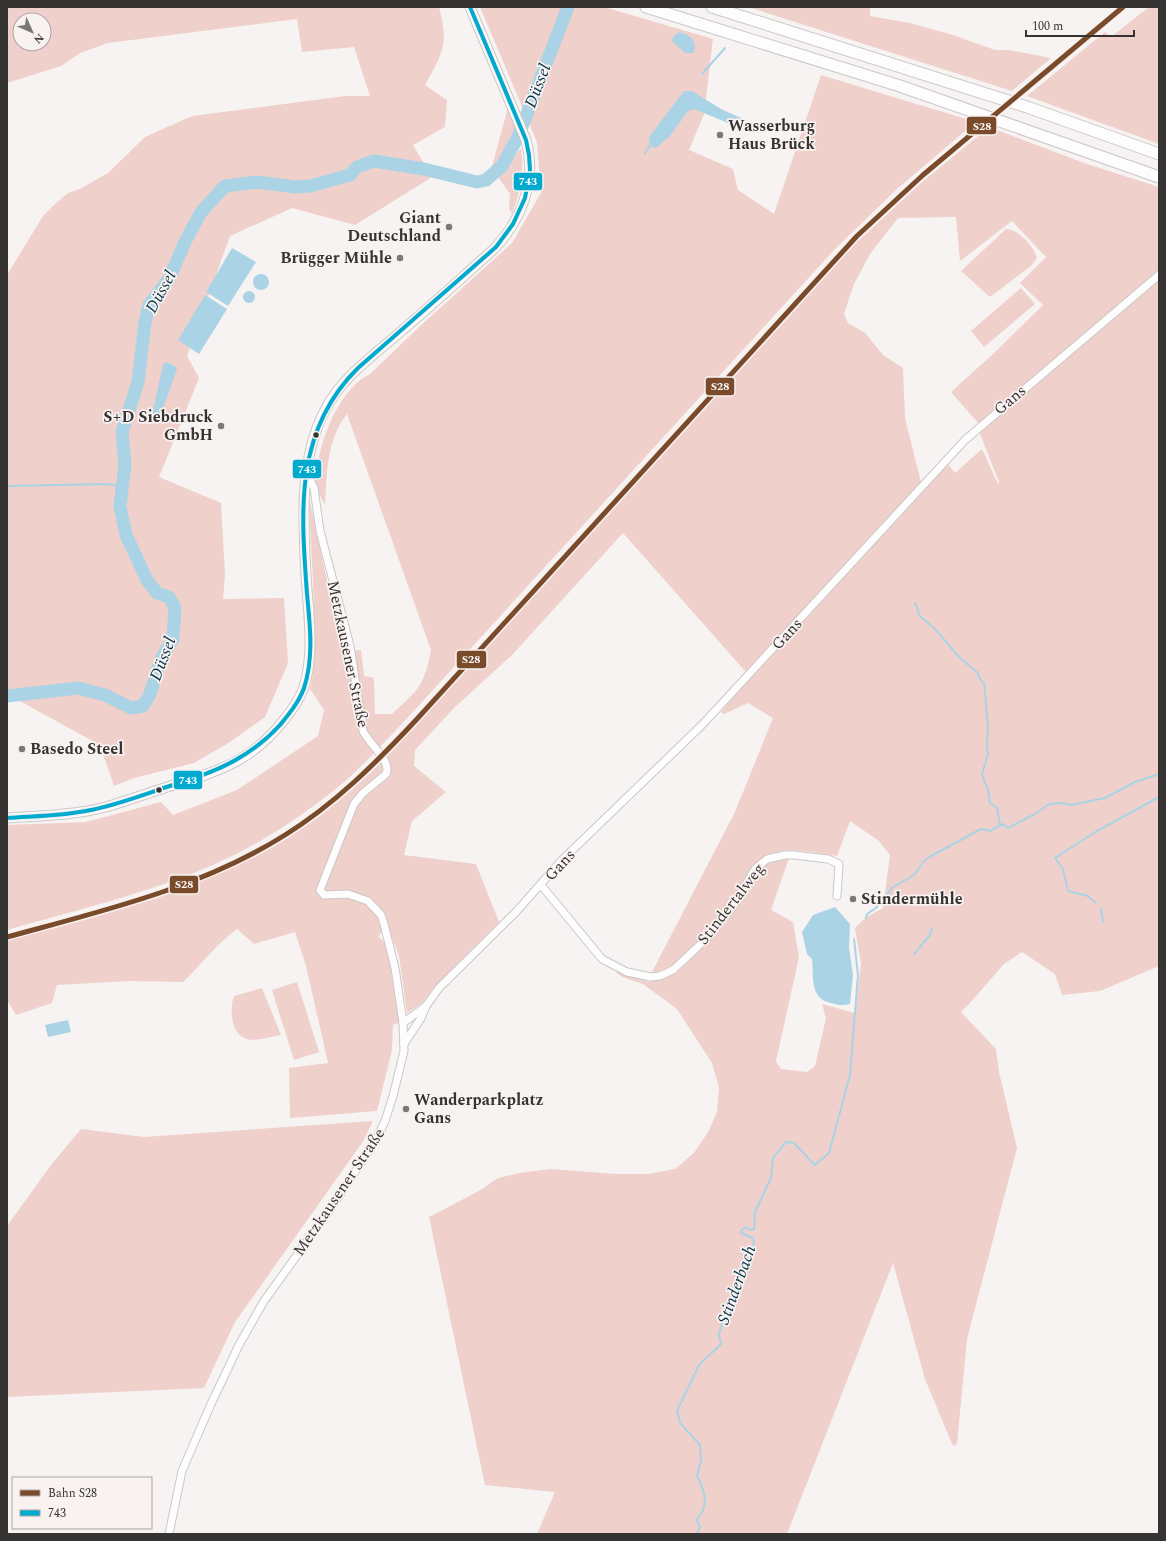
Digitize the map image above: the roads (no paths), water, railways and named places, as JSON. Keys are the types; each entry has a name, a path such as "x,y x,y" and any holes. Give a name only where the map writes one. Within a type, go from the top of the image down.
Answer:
{"highway":[{"path":"646,7 900,86 1159,177"},
{"path":"712,7 1027,107 1159,154"}],"main road":[{"path":"7,818 81,812 114,804 204,776 238,762 260,745 280,726 299,699 304,686 308,666 309,643 305,562 306,481 315,433 324,410 344,381 496,247 513,226 522,208 528,188 530,163 526,140 517,114 470,7"}],"street":[{"name":"Gans","path":"404,1044 421,1018 426,1006 439,988 541,885 561,861 707,720 965,440 1159,275"},
{"name":"Metzkausener Straße","path":"169,1534 182,1471 239,1344 264,1301 331,1208 376,1140 390,1107 404,1044 403,1023 390,940 381,915 373,905 360,897 348,894 324,895 320,890 349,813 363,793 386,774 388,766 386,760 367,740 363,731 350,646 320,531 314,488 311,482 306,481"},
{"name":"Stindertalweg","path":"541,885 602,959 627,972 651,977 660,976 673,970 705,940 732,908 755,870 767,859 785,855 820,858 834,861 839,864 836,885 837,896"},
{"name":"Gans","path":"403,1023 426,1006"}],"water":[{"path":"679,32 692,39 694,42 695,49 693,53 685,53 672,41 673,37"},
{"path":"684,91 692,91 721,109 743,119 742,126 738,127 694,109 688,111 670,136 656,148 650,146 649,137"},
{"path":"232,248 256,262 228,306 206,292"},
{"path":"258,274 264,274 269,279 267,288 264,290 258,290 253,285 253,279"},
{"path":"247,291 251,291 255,297 251,303 247,303 243,299 243,295"},
{"path":"205,295 227,309 199,354 178,340"},
{"path":"166,362 175,366 177,369 159,420 153,418 152,415 163,365"},
{"path":"835,907 850,924 849,948 853,975 850,1004 845,1005 831,1003 824,1000 819,997 816,992 813,980 812,959 807,954 802,932 813,915"},
{"path":"68,1020 71,1032 48,1037 45,1025"}],"waterway":[{"name":"Düssel","path":"7,696 78,688 105,695 131,708 143,706 150,694 161,659 173,639 175,608 169,597 157,593 147,580 126,535 120,506 125,465 122,432 138,382 145,323 149,305 169,279 185,242 201,212 225,186 257,182 296,187 310,186 350,175 357,167 374,161 424,169 477,182 486,180 502,166 518,137 568,7"},
{"path":"702,74 725,48"},
{"path":"645,153 651,144"},
{"path":"7,486 107,484 123,487"},
{"path":"915,603 920,616 935,629 959,657 978,673 980,679 984,683 988,727 988,753 982,775 988,790 990,803 997,808 1000,826"},
{"name":"Stinderbach","path":"866,918 867,914 876,908 893,887 914,875 925,860 981,829 990,831 1003,824 1008,828 1035,814 1049,804 1062,803 1071,805 1105,798 1135,782 1159,774"},
{"path":"1096,903 1088,896 1068,891 1063,869 1055,858 1097,831 1159,797"},
{"path":"1101,908 1103,922"},
{"path":"914,954 930,935 932,928"},
{"name":"Stinderbach","path":"697,1534 700,1526 696,1520 705,1504 704,1493 697,1476 701,1460 700,1445 680,1423 677,1411 699,1365 721,1344 719,1334 736,1278 754,1244 753,1238 741,1233 741,1231 746,1227 751,1230 754,1229 755,1212 771,1178 773,1158 786,1142 794,1143 815,1165 829,1153 850,1075 858,975 854,939"}],"rail line":[{"name":"S28","path":"7,937 79,918 150,896 219,870 253,854 285,835 321,810 355,782 417,719 857,236 923,175 1123,7"}],"place":[{"name":"Wasserburg Haus Brück","path":"720,135"},
{"name":"Giant Deutschland","path":"449,227"},
{"name":"Brügger Mühle","path":"400,258"},
{"name":"S+D Siebdruck GmbH","path":"221,426"},
{"name":"Basedo Steel","path":"22,749"},
{"name":"Stindermühle","path":"853,899"},
{"name":"Wanderparkplatz Gans","path":"406,1109"}]}
